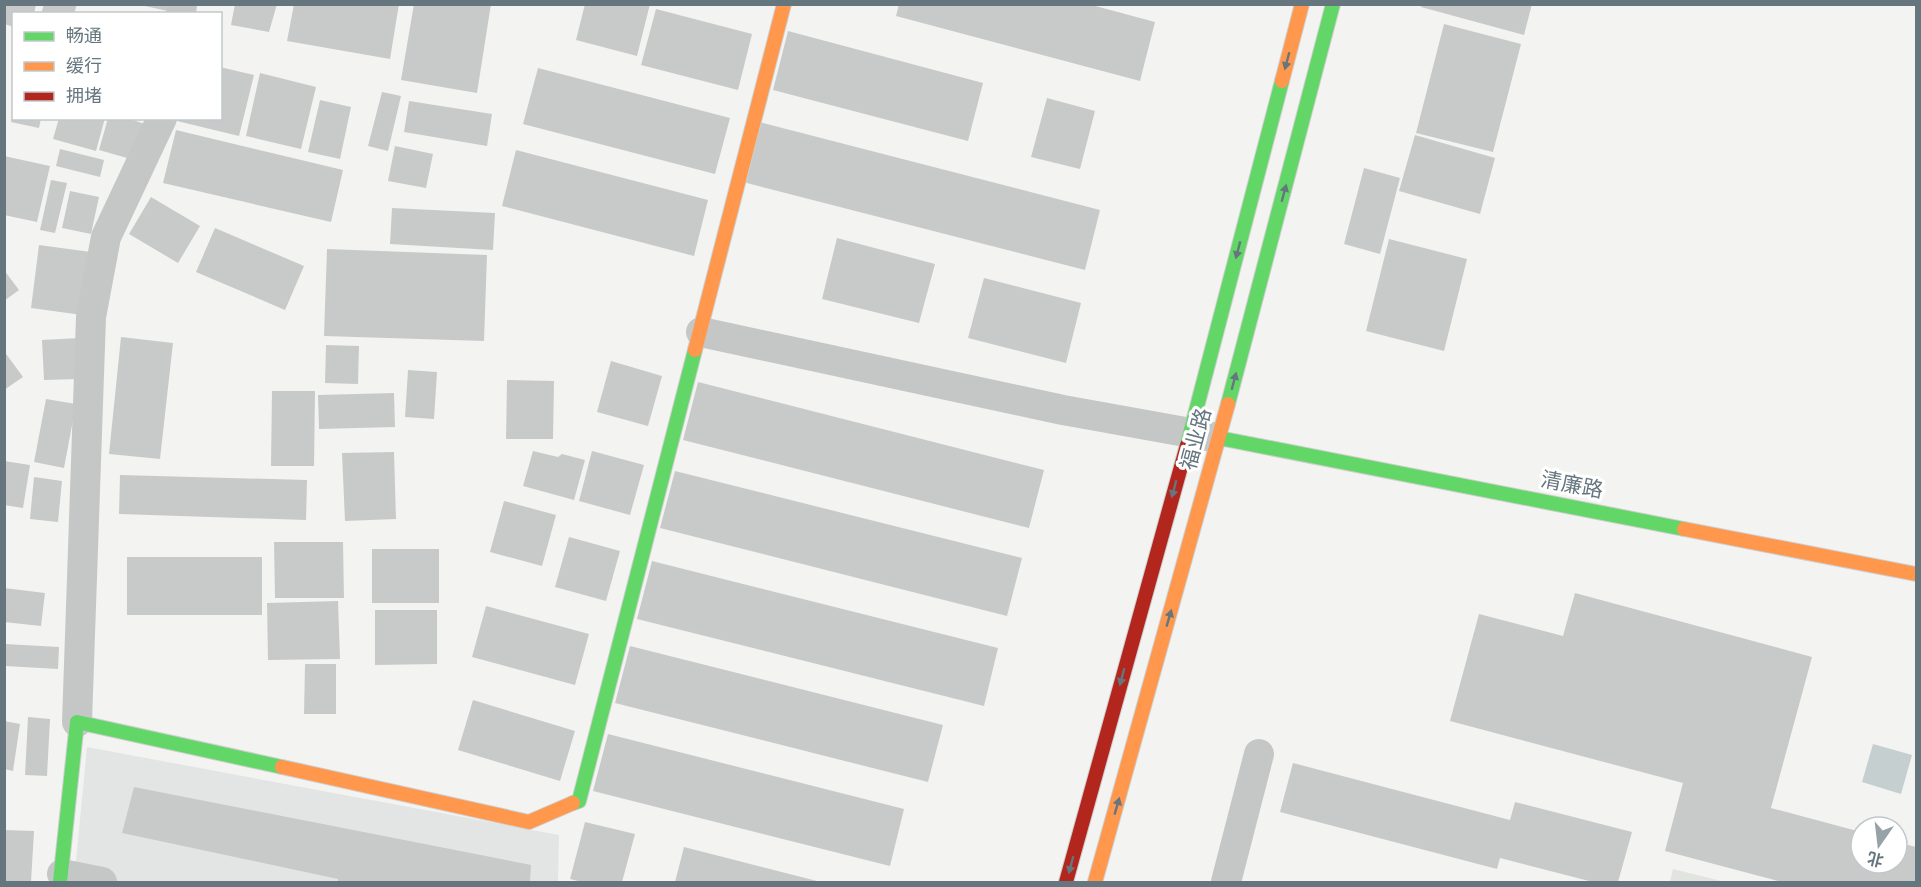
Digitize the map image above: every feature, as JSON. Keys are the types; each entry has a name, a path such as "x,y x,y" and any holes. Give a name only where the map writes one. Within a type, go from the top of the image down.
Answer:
{"street":[{"path":"77,722 529,822 579,801 784,4"},
{"name":"福业路","path":"1095,882 1204,435 1302,4"},
{"name":"福业路","path":"1066,882 1334,4"},
{"path":"102,882 61,878 77,722 91,317 106,237 161,120"},
{"path":"701,332 1063,410 1204,435"},
{"name":"清廉路","path":"1204,435 1917,574"},
{"path":"1226,882 1259,754"}],"shaded area":[{"path":"1873,744 1912,755 1901,794 1862,782"},
{"path":"87,747 559,835 558,882 74,882"},
{"path":"1673,869 1721,881 1721,882 1670,882"}],"building":[{"path":"4,4 36,4 34,12 12,12 12,26 4,24"},
{"path":"44,4 77,4 75,12 42,12"},
{"path":"136,4 173,4 172,12"},
{"path":"235,4 277,4 269,32 231,25"},
{"path":"294,4 399,4 390,59 287,41"},
{"path":"414,4 491,4 477,93 401,80"},
{"path":"585,4 650,4 637,56 576,40"},
{"path":"899,4 1088,4 1155,22 1140,81 896,16"},
{"path":"1422,4 1532,4 1524,35 1421,7"},
{"path":"656,9 752,34 738,90 641,65"},
{"path":"1444,24 1521,44 1493,152 1416,133"},
{"path":"788,31 983,83 968,141 773,90"},
{"path":"222,67 254,75 239,136 177,121 222,120"},
{"path":"538,68 730,118 715,174 523,124"},
{"path":"260,73 316,87 301,149 246,136"},
{"path":"382,92 401,96 388,151 368,146"},
{"path":"1047,98 1095,111 1080,169 1031,157"},
{"path":"320,100 351,107 340,159 308,152"},
{"path":"409,101 492,114 487,146 404,132"},
{"path":"12,118 12,120 41,120 39,128 11,122"},
{"path":"58,120 104,120 96,151 53,139"},
{"path":"107,120 133,120 145,124 134,160 99,150"},
{"path":"759,122 1100,210 1085,270 743,182"},
{"path":"176,130 343,170 331,222 163,183"},
{"path":"1415,135 1495,158 1480,214 1399,191"},
{"path":"395,146 433,154 426,188 388,181"},
{"path":"60,149 104,160 100,177 56,166"},
{"path":"516,150 708,200 694,256 502,206"},
{"path":"4,156 50,166 37,222 4,215"},
{"path":"1364,168 1400,178 1380,254 1344,244"},
{"path":"51,180 67,183 55,233 40,230"},
{"path":"70,191 99,197 91,234 62,228"},
{"path":"151,197 200,226 178,263 129,234"},
{"path":"392,208 495,213 493,250 390,244"},
{"path":"215,228 304,266 285,310 196,272"},
{"path":"837,238 935,264 919,323 822,299"},
{"path":"1389,239 1467,259 1444,351 1366,331"},
{"path":"39,245 91,252 82,315 31,308"},
{"path":"327,249 487,255 484,341 324,336"},
{"path":"4,270 19,290 4,301"},
{"path":"984,278 1081,303 1066,363 968,338"},
{"path":"121,337 173,343 160,459 109,454"},
{"path":"79,338 80,379 44,380 42,340"},
{"path":"326,345 359,346 358,384 325,383"},
{"path":"4,351 23,377 4,390"},
{"path":"611,361 662,376 648,426 597,412"},
{"path":"408,370 437,372 434,419 405,417"},
{"path":"507,380 554,381 553,439 506,439"},
{"path":"698,382 1044,470 1029,528 683,440"},
{"path":"272,391 315,391 314,466 271,466"},
{"path":"394,393 395,427 319,429 318,395"},
{"path":"46,399 76,404 64,468 34,462"},
{"path":"533,451 558,457 562,454 585,460 574,500 523,486"},
{"path":"592,451 644,465 630,515 579,501"},
{"path":"394,452 396,519 345,521 342,453"},
{"path":"4,461 30,465 23,508 4,505"},
{"path":"675,471 1022,558 1007,616 660,528"},
{"path":"120,475 307,480 306,520 119,514"},
{"path":"34,477 62,481 58,522 30,519"},
{"path":"504,501 556,515 542,566 490,552"},
{"path":"569,537 620,551 606,601 555,587"},
{"path":"274,542 343,542 344,598 275,598"},
{"path":"372,549 439,549 439,603 372,603"},
{"path":"127,557 262,557 262,615 127,615"},
{"path":"652,561 998,648 984,706 637,619"},
{"path":"4,588 45,593 41,626 4,622"},
{"path":"1575,593 1812,657 1771,808 1849,829 1849,875 1909,875 1909,845 1916,847 1916,882 1782,882 1665,851 1683,783 1450,721 1479,614 1563,636"},
{"path":"338,601 340,659 268,660 267,603"},
{"path":"486,606 589,634 575,685 472,657"},
{"path":"375,610 437,610 437,664 375,665"},
{"path":"5,644 59,647 58,669 5,666"},
{"path":"630,646 943,725 928,782 615,703"},
{"path":"305,664 336,664 336,714 304,714"},
{"path":"473,700 575,731 560,781 458,750"},
{"path":"28,717 50,719 47,776 25,775"},
{"path":"4,721 20,724 13,771 4,769"},
{"path":"608,734 904,809 890,866 593,791"},
{"path":"1293,763 1510,820 1515,802 1632,832 1618,882 1593,882 1500,858 1497,869 1280,812"},
{"path":"134,787 531,865 530,882 338,882 338,879 122,833"},
{"path":"585,822 635,834 622,882 582,882 570,879"},
{"path":"4,830 34,831 31,882 4,882"},
{"path":"684,847 821,882 675,882"}],"traffic: fast":[{"path":"1228,404 1333,4"},
{"path":"1187,445 1282,81"},
{"path":"573,803 579,801 695,350"},
{"path":"1219,438 1684,529"},
{"path":"60,882 77,722 282,767"}],"traffic: slow":[{"path":"695,350 784,4"},
{"path":"1282,81 1302,4"},
{"path":"1095,882 1228,404"},
{"path":"1684,529 1916,574"},
{"path":"282,767 529,822 573,803"}],"traffic: jam":[{"path":"1066,882 1187,445"}]}
